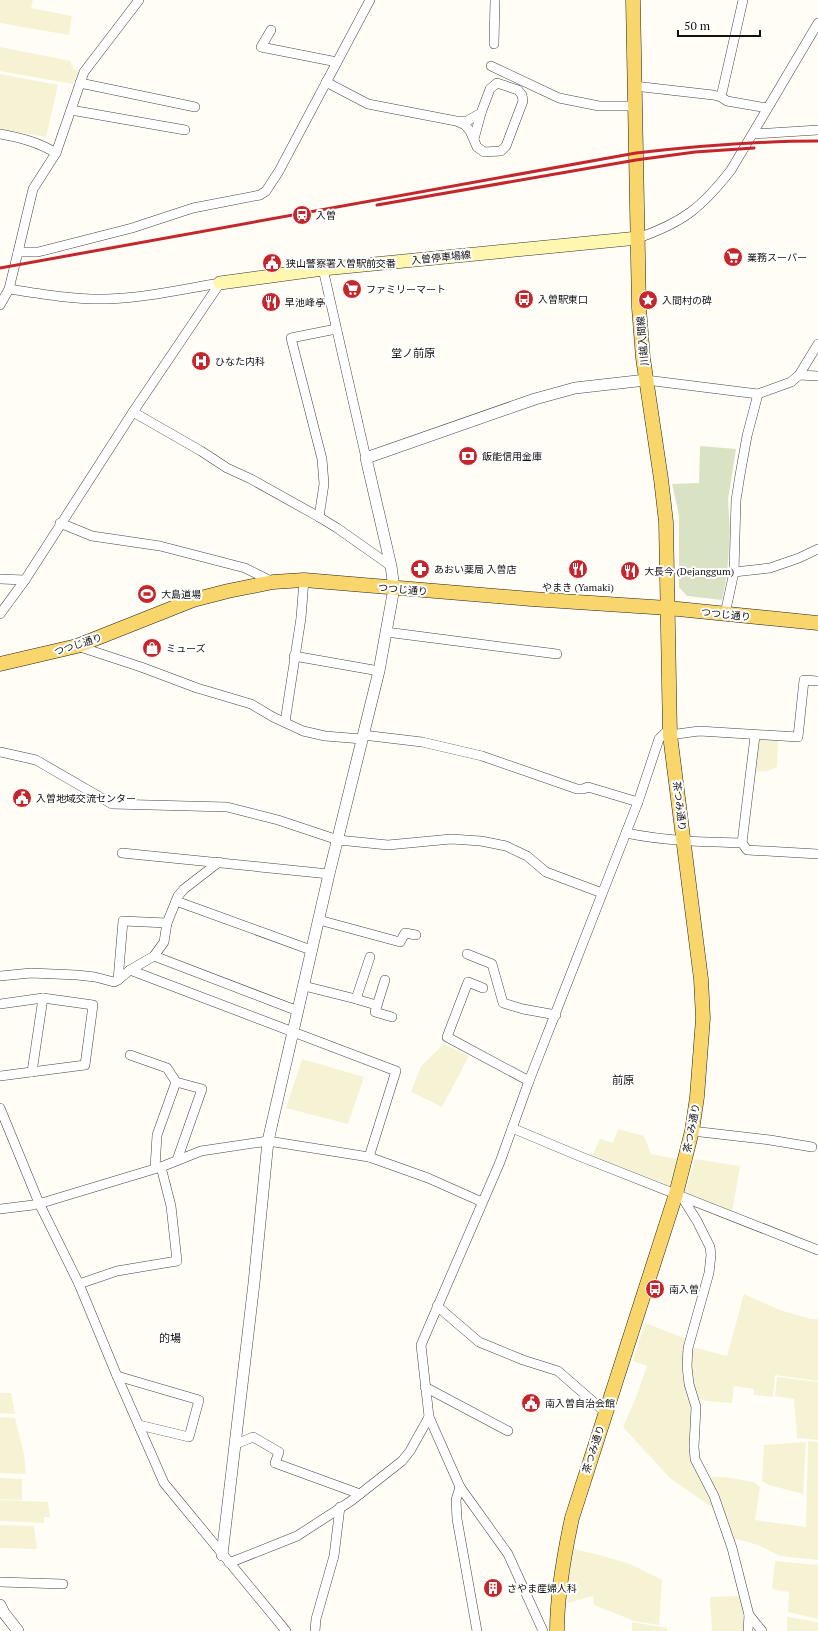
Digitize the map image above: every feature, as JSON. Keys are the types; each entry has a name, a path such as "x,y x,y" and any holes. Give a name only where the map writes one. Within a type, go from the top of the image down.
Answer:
{"main road":[{"name":"川越入間線","path":"633,0 639,308 646,380 666,522 668,608"},
{"name":"入曽停車場線","path":"220,283 323,269 638,238"},
{"name":"つつじ通り","path":"0,664 77,646 193,600 273,582 304,580 668,608 818,623"},
{"name":"茶つみ通り","path":"557,1631 560,1584 572,1518 605,1412 679,1196 697,1097 703,1018 701,979 670,732 668,608"}],"street":[{"path":"0,305 9,289 33,189 56,153 84,72 139,0"},
{"path":"18,252 38,252 132,228 193,208 260,195 266,191 275,178 370,0"},
{"path":"494,44 495,0"},
{"path":"721,97 743,0"},
{"path":"638,238 656,232 682,219 705,202 731,170 818,23"},
{"path":"271,30 261,48 337,62"},
{"path":"491,66 559,98 599,106 635,106"},
{"path":"326,82 368,104 456,121 467,121 481,113"},
{"path":"80,83 195,107"},
{"path":"456,121 470,130 474,141 477,148 484,152 501,152 506,146 523,101 522,95 518,90 497,83 490,89 481,113 474,141"},
{"path":"634,86 721,97 727,101 767,108"},
{"path":"72,110 185,130"},
{"path":"753,134 818,130"},
{"path":"0,134 30,140 43,145 56,153"},
{"path":"226,1559 236,1444 268,1141 311,950 379,671 394,588 391,566 323,269"},
{"path":"9,289 76,298 108,299 133,297 220,283"},
{"path":"0,614 24,580 132,412 220,283"},
{"path":"319,517 324,484 322,459 291,338 336,329"},
{"path":"366,458 542,397 575,388 646,380 758,394 791,382 799,375 818,344"},
{"path":"799,375 818,376"},
{"path":"725,614 734,572 736,500 747,436 758,394"},
{"path":"132,412 201,451 227,468 251,479 319,517 391,566"},
{"path":"60,523 92,536 160,546 245,568 273,582"},
{"path":"734,572 770,568 799,558 818,549"},
{"path":"0,579 24,580"},
{"path":"286,722 294,656 301,618 304,580"},
{"path":"386,632 557,654"},
{"path":"77,646 142,666 197,688 252,704 273,717 303,731 325,736 363,737 422,742 482,756 577,789 588,787 638,802"},
{"path":"294,656 379,671"},
{"path":"543,1631 508,1554 460,1487 429,1417 421,1345 500,1162 529,1081 638,802 659,739 670,732 798,737 804,680 818,681"},
{"path":"755,736 742,843 747,850 818,854"},
{"path":"0,752 36,760 112,804 227,808 278,820 338,840 388,846 451,839 481,841 506,846 527,856 546,872 602,893"},
{"path":"626,833 653,839 684,842 742,843"},
{"path":"122,854 219,862 329,874"},
{"path":"0,976 31,973 95,977 114,982 118,980 130,970 154,956 164,942 167,924 176,901 184,889 219,862"},
{"path":"176,901 311,950"},
{"path":"319,920 400,942 405,933 416,935"},
{"path":"118,980 123,921 167,924"},
{"path":"467,954 492,964 503,1003 524,1009 556,1015"},
{"path":"154,956 298,1011"},
{"path":"356,999 370,957"},
{"path":"130,970 396,1071 369,1157"},
{"path":"384,980 375,1012 392,1017"},
{"path":"482,988 468,982 447,1037 529,1081"},
{"path":"304,986 376,1005"},
{"path":"0,1004 43,998 93,1004 85,1065 0,1076"},
{"path":"32,1072 43,998"},
{"path":"130,1055 167,1068 176,1082 202,1089 177,1160"},
{"path":"79,1284 117,1271 177,1261 171,1206 158,1168 157,1135 176,1082"},
{"path":"0,1108 40,1203 79,1284 117,1376 164,1482 286,1631"},
{"path":"512,1128 679,1196 818,1250"},
{"path":"692,1131 770,1140 812,1147"},
{"path":"0,1209 40,1203 158,1168 201,1151 268,1141 369,1157 428,1178 482,1202"},
{"path":"679,1196 697,1221 710,1247 712,1255 709,1273 688,1348 687,1366 689,1384 696,1407 694,1447 695,1459 711,1489 732,1548 749,1614 748,1631"},
{"path":"437,1306 479,1342 523,1360 558,1371 605,1412"},
{"path":"117,1376 199,1400 189,1436 139,1425"},
{"path":"425,1387 508,1431"},
{"path":"226,1559 297,1536 360,1494 402,1461 410,1451 429,1417"},
{"path":"236,1444 253,1437 279,1452 276,1462 360,1494"},
{"path":"460,1487 456,1500 457,1520 477,1631"},
{"path":"315,1631 316,1620 334,1556 340,1507"},
{"path":"0,1582 63,1584"},
{"path":"0,1605 4,1613 18,1631"},
{"path":"749,1614 762,1631"}],"shaded area":[{"path":"0,0 33,0 31,8 72,16 69,35 0,23"},
{"path":"0,47 71,61 73,69 79,70 73,84 0,71"},
{"path":"0,74 58,85 46,137 0,129"},
{"path":"758,740 778,740 777,767 768,771 754,772"},
{"path":"444,1044 469,1056 442,1107 411,1092 421,1066"},
{"path":"302,1059 364,1077 348,1124 286,1108"},
{"path":"618,1129 644,1136 651,1154 677,1159 670,1186 592,1156 600,1139 613,1143"},
{"path":"695,1159 740,1166 732,1212 685,1193"},
{"path":"744,1294 780,1310 811,1319 818,1319 818,1381 775,1375 773,1397 754,1395 754,1389 734,1386 732,1403 706,1401 695,1397 691,1365 692,1347 727,1356"},
{"path":"645,1323 687,1339 683,1364 683,1379 690,1400 692,1412 689,1450 692,1460 716,1510 670,1478 623,1427 635,1400 647,1366 633,1361"},
{"path":"777,1377 818,1382 818,1440 797,1438 794,1399 775,1396"},
{"path":"0,1393 11,1393 15,1414 0,1413"},
{"path":"0,1417 15,1418 24,1454 26,1474 0,1473"},
{"path":"808,1441 818,1442 818,1560 780,1556 758,1545 733,1538 725,1513 710,1479 713,1477 724,1477 754,1482 760,1487 755,1520 806,1527"},
{"path":"806,1442 803,1494 769,1485 762,1481 764,1445"},
{"path":"0,1478 22,1479 22,1500 0,1499"},
{"path":"0,1500 48,1502 50,1517 44,1517 44,1523 0,1521"},
{"path":"0,1525 34,1526 37,1549 0,1548"},
{"path":"574,1549 630,1564 662,1580 659,1625 634,1621 594,1605 593,1596 567,1603 569,1575"},
{"path":"775,1561 818,1565 818,1619 788,1612 789,1592 772,1589"},
{"path":"740,1596 744,1616 744,1631 712,1631 710,1597"},
{"path":"787,1617 818,1622 818,1631 787,1631"},
{"path":"632,1622 667,1628 667,1631 632,1631"}],"green space":[{"path":"700,446 736,449 728,500 730,532 727,575 722,600 687,596 679,587 679,515 672,484 699,483"}],"railway":[{"path":"0,268 636,153 727,144 818,141"},
{"path":"377,205 636,160 695,152 754,148"}],"place":[{"name":"入曽","path":"302,215"},
{"name":"業務スーパー","path":"733,257"},
{"name":"狭山警察署入曽駅前交番","path":"272,263"},
{"name":"ファミリーマート","path":"352,289"},
{"name":"入曽駅東口","path":"524,299"},
{"name":"入間村の碑","path":"648,300"},
{"name":"早池峰亭","path":"271,302"},
{"name":"ひなた内科","path":"201,361"},
{"name":"飯能信用金庫","path":"468,456"},
{"name":"あおい薬局 入曽店","path":"420,569"},
{"name":"やまき (Yamaki)","path":"578,569"},
{"name":"大長今 (Dejanggum)","path":"630,571"},
{"name":"大島道場","path":"147,594"},
{"name":"ミューズ","path":"152,648"},
{"name":"入曽地域交流センター","path":"22,798"},
{"name":"南入曽","path":"655,1289"},
{"name":"南入曽自治会館","path":"531,1403"},
{"name":"さやま産婦人科","path":"493,1588"}],"district":[{"name":"堂ノ前原","path":"413,353"},
{"name":"前原","path":"623,1080"},
{"name":"的場","path":"170,1338"}]}
